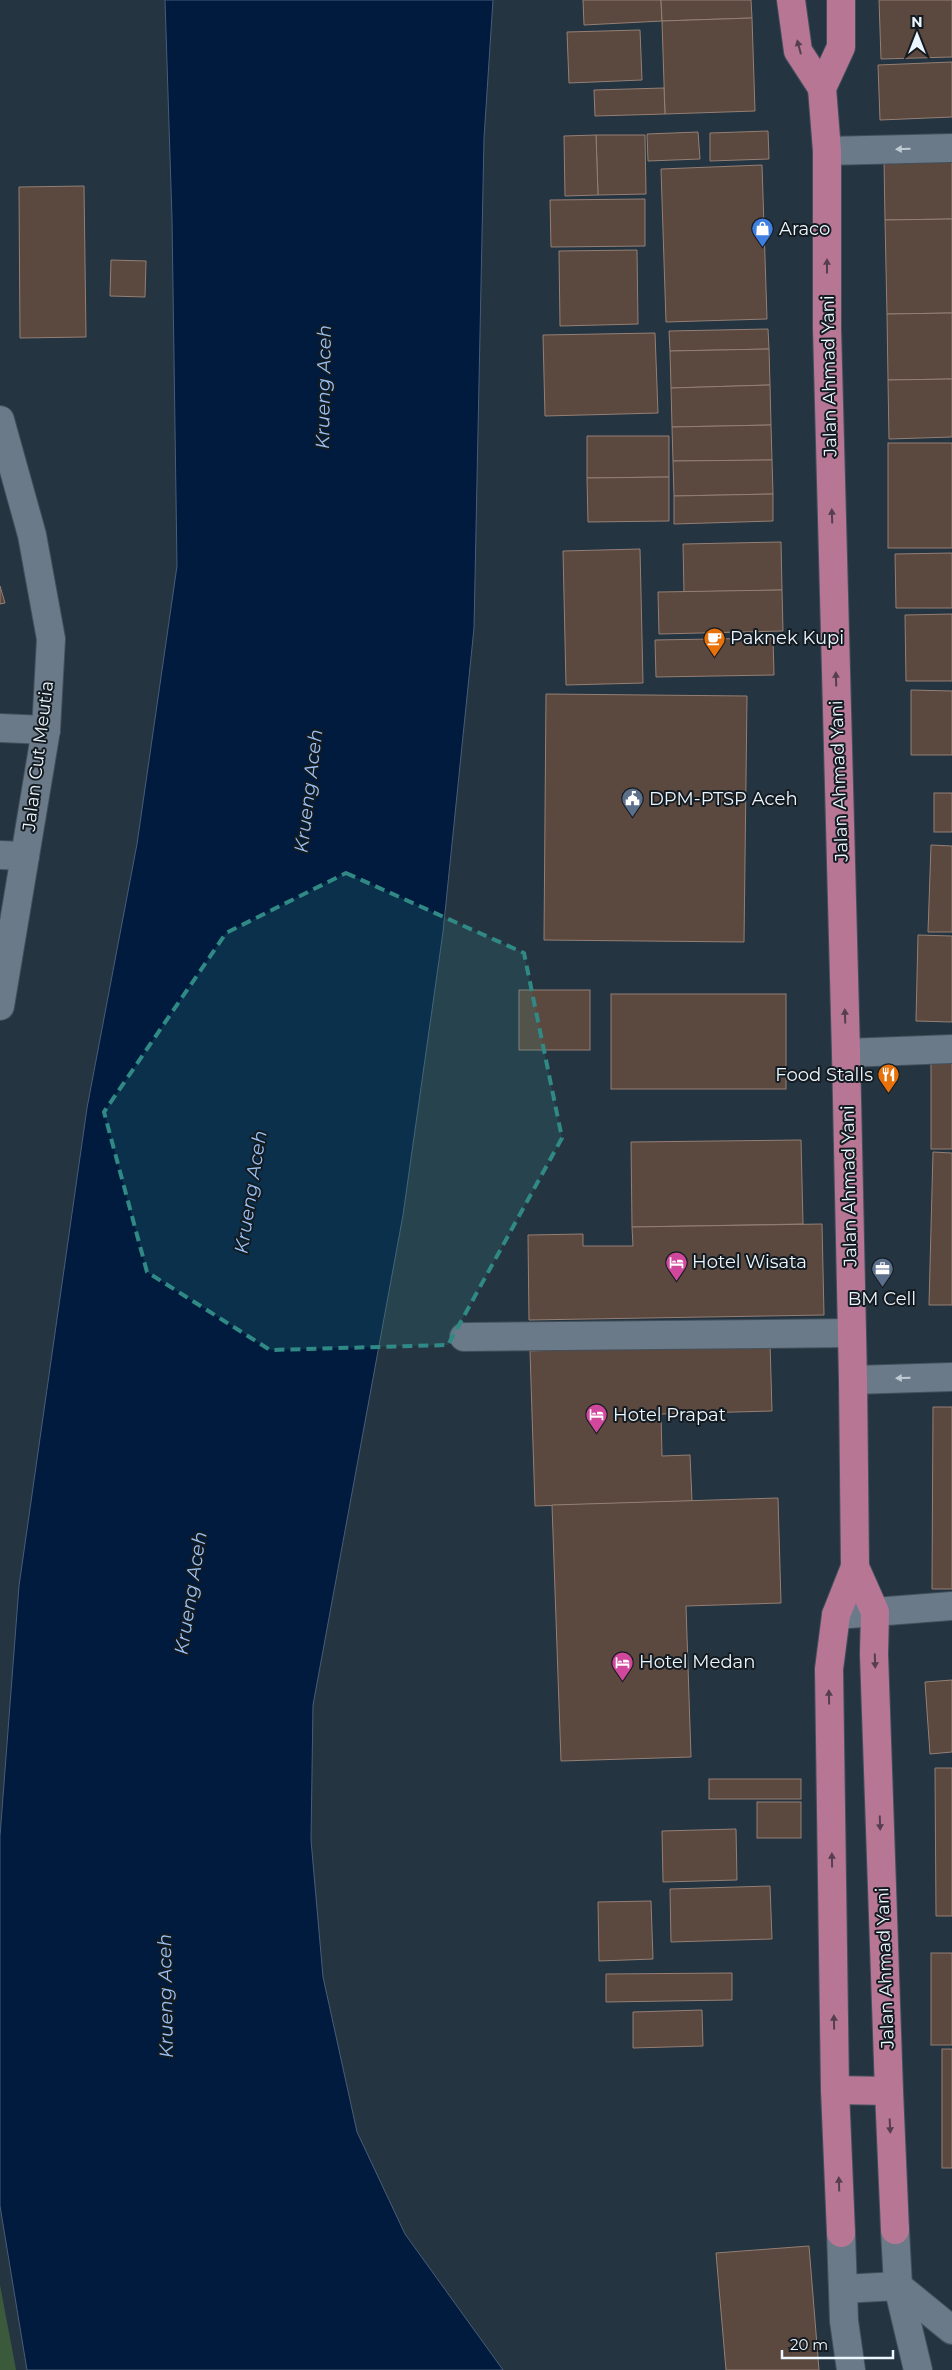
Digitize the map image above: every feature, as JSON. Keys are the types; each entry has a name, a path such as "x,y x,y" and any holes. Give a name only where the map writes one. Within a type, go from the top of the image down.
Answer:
{"main road":[{"path":"791,0 798,50 822,88"},
{"name":"Jalan Ahmad Yani","path":"841,0 841,48 822,88 827,151 827,328 853,1380 854,1567 836,1615 828,1669 835,2090 841,2233"},
{"name":"Jalan Ahmad Yani","path":"854,1567 875,1612 888,2091 895,2230"},
{"path":"835,2090 888,2091"}],"street":[{"path":"827,151 952,148"},
{"name":"Jalan Cut Meutia","path":"0,420 32,535 52,639 46,730 12,856 0,1006"},
{"path":"0,728 46,730"},
{"path":"846,1054 952,1048"},
{"path":"464,1337 852,1333"},
{"path":"853,1380 952,1377"},
{"path":"836,1615 952,1606"},
{"name":"Jalan Ahmad Yani","path":"895,2230 898,2286 918,2370"},
{"path":"841,2233 844,2321 851,2370"},
{"path":"843,2289 898,2286 952,2330"}],"highlighted area":[{"path":"346,873 524,953 562,1138 448,1345 270,1350 147,1272 104,1112 226,933"}],"green space":[{"path":"0,2285 16,2370 0,2370"}],"water":[{"name":"Krueng Aceh","path":"165,0 493,0 484,138 474,628 443,932 403,1215 313,1705 311,1840 323,1977 357,2132 405,2234 503,2370 27,2370 0,2206 0,1836 19,1586 87,1108 137,844 177,566 172,219"}],"building":[{"path":"583,0 661,0 662,21 584,25"},
{"path":"661,0 751,0 752,18 662,21"},
{"path":"879,0 952,0 952,57 881,59"},
{"path":"752,18 755,111 665,114 662,21"},
{"path":"640,30 642,80 569,83 567,32"},
{"path":"952,62 952,117 880,120 878,65"},
{"path":"664,88 665,114 595,116 594,90"},
{"path":"768,131 769,159 710,161 710,133"},
{"path":"698,132 700,159 648,161 647,134"},
{"path":"596,135 645,135 646,194 598,195"},
{"path":"596,135 598,195 565,196 564,136"},
{"path":"952,158 952,219 885,220 884,159"},
{"path":"762,165 767,319 666,322 661,169"},
{"path":"84,186 86,337 20,338 19,187"},
{"path":"645,199 645,246 551,247 550,200"},
{"path":"952,219 952,313 887,314 885,220"},
{"path":"637,250 638,324 560,326 559,251"},
{"path":"111,260 146,261 145,297 110,296"},
{"path":"952,313 952,379 888,380 887,314"},
{"path":"768,329 769,349 670,351 669,331"},
{"path":"655,333 658,413 545,416 543,335"},
{"path":"769,349 770,385 671,388 670,351"},
{"path":"952,379 952,437 889,439 888,380"},
{"path":"770,385 771,425 672,427 671,388"},
{"path":"771,425 772,460 673,461 672,427"},
{"path":"587,436 669,436 669,477 587,478"},
{"path":"888,443 952,443 952,548 888,548"},
{"path":"772,460 773,494 674,496 673,461"},
{"path":"669,477 669,521 588,522 587,478"},
{"path":"773,494 773,521 674,524 674,496"},
{"path":"781,542 782,590 684,592 683,544"},
{"path":"640,549 643,683 566,685 563,551"},
{"path":"952,553 952,608 896,608 895,554"},
{"path":"0,586 5,603 0,604"},
{"path":"782,590 783,631 659,634 658,592"},
{"path":"952,614 952,681 906,681 905,615"},
{"name":"Paknek Kupi","path":"773,638 774,675 656,677 655,640"},
{"path":"911,690 952,691 952,755 911,755"},
{"path":"546,694 747,696 744,942 544,940"},
{"path":"934,793 952,793 952,832 934,832"},
{"path":"931,845 952,846 952,932 928,932"},
{"path":"918,935 952,936 952,1022 916,1021"},
{"path":"519,990 590,990 590,1050 519,1050"},
{"path":"611,994 786,994 786,1089 611,1089"},
{"path":"931,1053 952,1053 952,1149 931,1149"},
{"path":"801,1140 803,1224 632,1227 631,1142"},
{"path":"933,1152 952,1153 952,1305 929,1305"},
{"name":"Hotel Wisata","path":"822,1224 824,1315 529,1320 528,1235 583,1234 583,1246 633,1246 632,1227"},
{"name":"Hotel Prapat","path":"770,1343 772,1411 661,1414 662,1456 690,1455 692,1501 535,1506 530,1351"},
{"path":"933,1407 952,1407 952,1589 932,1589"},
{"name":"Hotel Medan","path":"778,1498 781,1603 686,1606 691,1757 561,1761 552,1505"},
{"path":"952,1680 952,1752 930,1754 925,1682"},
{"path":"935,1768 952,1768 952,1916 936,1916"},
{"path":"709,1779 801,1779 801,1799 709,1799"},
{"path":"757,1802 801,1802 801,1838 757,1838"},
{"path":"736,1829 737,1880 663,1882 662,1831"},
{"path":"770,1886 772,1939 671,1942 670,1889"},
{"path":"651,1901 653,1959 599,1961 598,1902"},
{"path":"931,1953 952,1953 952,2045 931,2045"},
{"path":"732,1973 732,2000 606,2002 606,1974"},
{"path":"702,2010 703,2046 633,2048 633,2012"},
{"path":"942,2049 952,2049 952,2168 942,2168"},
{"path":"809,2246 819,2370 726,2370 716,2253"}],"place":[{"name":"Araco","path":"763,248"},
{"name":"Paknek Kupi","path":"714,657"},
{"name":"DPM-PTSP Aceh","path":"633,818"},
{"name":"Food Stalls","path":"889,1094"},
{"name":"Hotel Wisata","path":"676,1281"},
{"name":"BM Cell","path":"882,1288"},
{"name":"Hotel Prapat","path":"597,1434"},
{"name":"Hotel Medan","path":"623,1681"}]}
